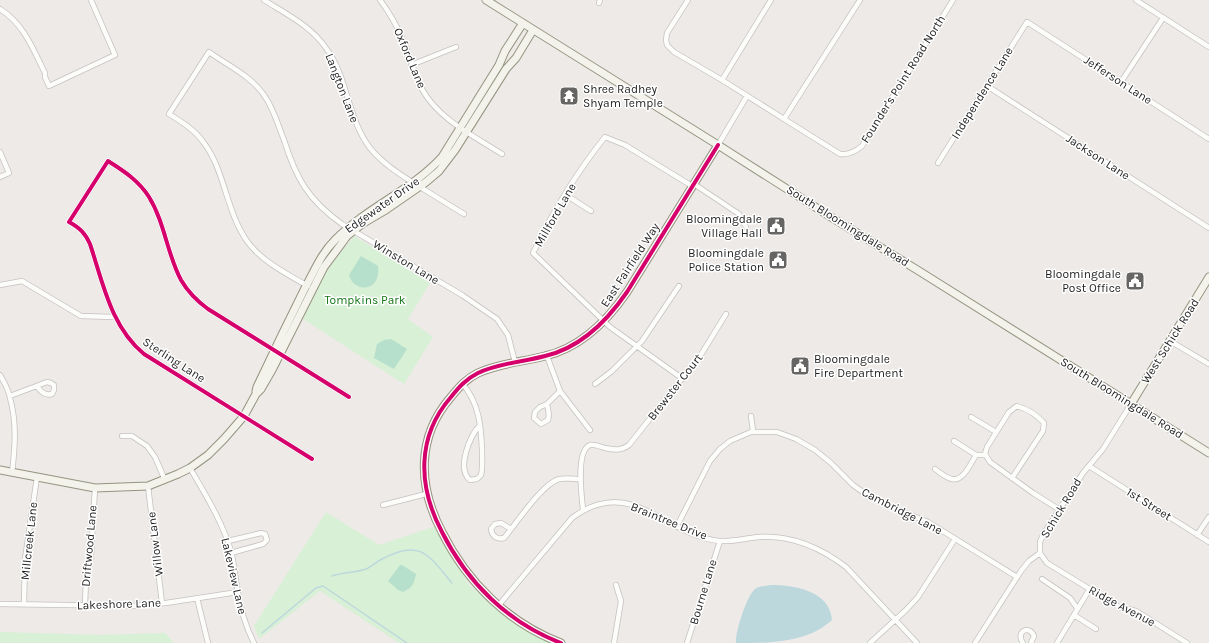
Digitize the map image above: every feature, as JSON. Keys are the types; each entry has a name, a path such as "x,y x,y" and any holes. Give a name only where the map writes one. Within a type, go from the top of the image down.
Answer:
{"street":[{"path":"0,8 14,20 24,32 49,86 115,55 91,0"},
{"name":"Langton Lane","path":"264,0 309,29 323,43 333,58 338,70 358,128 364,139 377,156 385,164 464,214"},
{"name":"Oxford Lane","path":"380,0 397,27 404,41 411,65 422,89 432,103 445,116 464,130 502,154"},
{"name":"South Bloomingdale Road","path":"486,0 1209,453"},
{"name":"Founder's Point Road North","path":"688,0 668,33 666,40 667,45 672,50 840,154 846,155 856,151 862,146 953,0"},
{"path":"722,80 771,0"},
{"path":"784,119 860,0"},
{"path":"1136,0 1209,47"},
{"path":"1121,82 1163,18"},
{"name":"Jefferson Lane","path":"1027,22 1209,139"},
{"name":"Independence Lane","path":"938,163 1027,22"},
{"name":"Edgewater Drive","path":"464,130 505,51 523,23"},
{"name":"Edgewater Drive","path":"0,470 95,488 148,486 190,468 208,455 244,416 256,394 256,387 277,352 310,288 316,265 327,250 334,241 351,229 373,209 417,185 464,130 506,69 516,58 533,30"},
{"path":"411,65 456,48"},
{"name":"Winston Lane","path":"310,288 265,259 248,242 235,221 216,166 206,145 195,132 169,114 209,52 248,78 262,91 270,104 294,169 303,186 328,214 462,295 498,319 508,335 515,362"},
{"name":"Jackson Lane","path":"987,86 1209,228"},
{"path":"718,145 747,96"},
{"name":"Millford Lane","path":"683,379 610,327 531,254 604,135 625,145 739,214 746,227"},
{"name":"East Fairfield Way","path":"561,643 528,627 498,606 476,583 452,551 433,515 426,494 424,471 425,455 429,436 443,407 462,383 484,371 515,362 547,356 578,341 604,321 627,292 718,145"},
{"path":"0,152 9,173 0,177"},
{"name":"Sterling Lane","path":"277,352 208,309 191,294 178,273 158,216 149,196 134,179 108,161 69,222 79,227 86,234 114,317 126,336 144,354 312,459"},
{"path":"566,195 591,211"},
{"name":"West Schick Road","path":"1131,404 1209,277"},
{"path":"0,285 22,281 81,316 114,317"},
{"path":"595,384 612,371 637,347 651,329 679,286"},
{"name":"Brewster Court","path":"580,479 581,464 584,453 590,445 616,450 624,449 683,379 702,353 726,314"},
{"path":"1170,341 1209,364"},
{"path":"277,352 349,397"},
{"path":"547,356 560,391 590,430"},
{"path":"0,375 10,396 14,421 15,437 12,473"},
{"path":"462,383 473,398 480,425 482,471 480,478 473,480 468,478 466,475 466,454 471,436 480,425"},
{"path":"10,396 38,386"},
{"path":"547,404 560,391"},
{"name":"Schick Road","path":"1040,553 1040,542 1043,535 1078,480 1103,449 1131,404"},
{"path":"1012,478 1043,431 1044,423 1039,418 1016,406 1009,412 996,432 987,447 985,455 988,460 1012,478 1060,510"},
{"path":"751,416 753,431"},
{"path":"971,417 996,432"},
{"name":"Cambridge Lane","path":"677,526 714,456 730,441 753,431 777,432 796,439 815,450 831,463 853,485 870,497 882,504 920,518 1017,577"},
{"path":"122,436 132,436 147,446 155,457 165,480"},
{"path":"954,441 976,455 985,455"},
{"path":"935,470 957,480 961,478 976,455"},
{"name":"1st Street","path":"1089,466 1209,542"},
{"name":"Lakeview Lane","path":"190,468 215,512 228,541 247,630 254,643"},
{"name":"Millcreek Lane","path":"24,604 25,559 36,478"},
{"path":"511,529 543,490 552,483 561,479 580,479 583,510"},
{"name":"Willow Lane","path":"148,486 162,603"},
{"name":"Driftwood Lane","path":"85,605 86,579 90,560 95,488"},
{"path":"383,505 426,494"},
{"name":"Braintree Drive","path":"498,606 564,525 572,518 583,510 600,503 620,502 642,508 696,535 720,541 758,537 778,538 799,542 817,548 833,557 846,567 917,643"},
{"path":"1197,534 1209,517"},
{"path":"228,541 261,533 265,534 267,537 267,540 263,544 231,553"},
{"path":"870,643 896,620 918,597 956,539"},
{"name":"Bourne Lane","path":"687,643 720,541"},
{"path":"976,643 1017,577 1029,561 1040,553"},
{"name":"Ridge Avenue","path":"1040,553 1047,563 1090,590 1119,607 1136,611 1187,643"},
{"path":"1042,579 1070,598 1077,608"},
{"path":"614,643 621,601 616,585"},
{"path":"1059,642 1077,608 1090,590"},
{"name":"Lakeshore Lane","path":"0,604 133,606 238,592"},
{"path":"197,598 208,643"},
{"path":"1074,615 1096,629"},
{"path":"1023,643 1020,639 1020,635 1026,630 1032,632 1034,642"}],"green space":[{"name":"Tompkins Park","path":"354,236 430,283 408,319 433,337 404,384 303,319 325,273"},
{"path":"361,256 378,266 378,275 375,282 371,286 361,287 356,285 349,275"},
{"path":"391,339 407,349 394,369 374,358 377,344 384,340"},
{"path":"326,512 379,545 436,526 469,585 513,621 555,643 399,643 320,591 259,639 254,626"},
{"path":"400,565 416,574 412,585 409,589 403,592 398,590 388,581"},
{"path":"0,632 101,635 165,633 174,643 0,643"}],"water":[{"path":"771,585 800,588 818,596 825,602 830,610 832,620 822,628 800,637 775,642 736,643 737,631 742,614 752,593 758,587"}],"waterway":[{"path":"332,576 366,569 395,553 406,550 415,550 429,557 452,583"},
{"path":"262,633 316,588 323,586 407,643"}],"cycle path":[{"path":"561,643 542,635 524,624 491,599 464,568 452,550 434,515 428,498 424,463 426,445 431,429 440,412 451,397 474,375 494,367 558,352 570,347 592,332 611,313 627,292 718,145"},
{"path":"312,459 144,354 123,331 104,289 90,244 82,231 69,222 108,161 136,181 149,197 159,217 176,270 181,280 196,299 208,309 349,397"}],"place":[{"name":"Shree Radhey Shyam Temple","path":"569,96"},
{"name":"Bloomingdale Village Hall","path":"776,226"},
{"name":"Bloomingdale Police Station","path":"778,260"},
{"name":"Bloomingdale Post Office","path":"1135,281"},
{"name":"Bloomingdale Fire Department","path":"800,366"}]}
